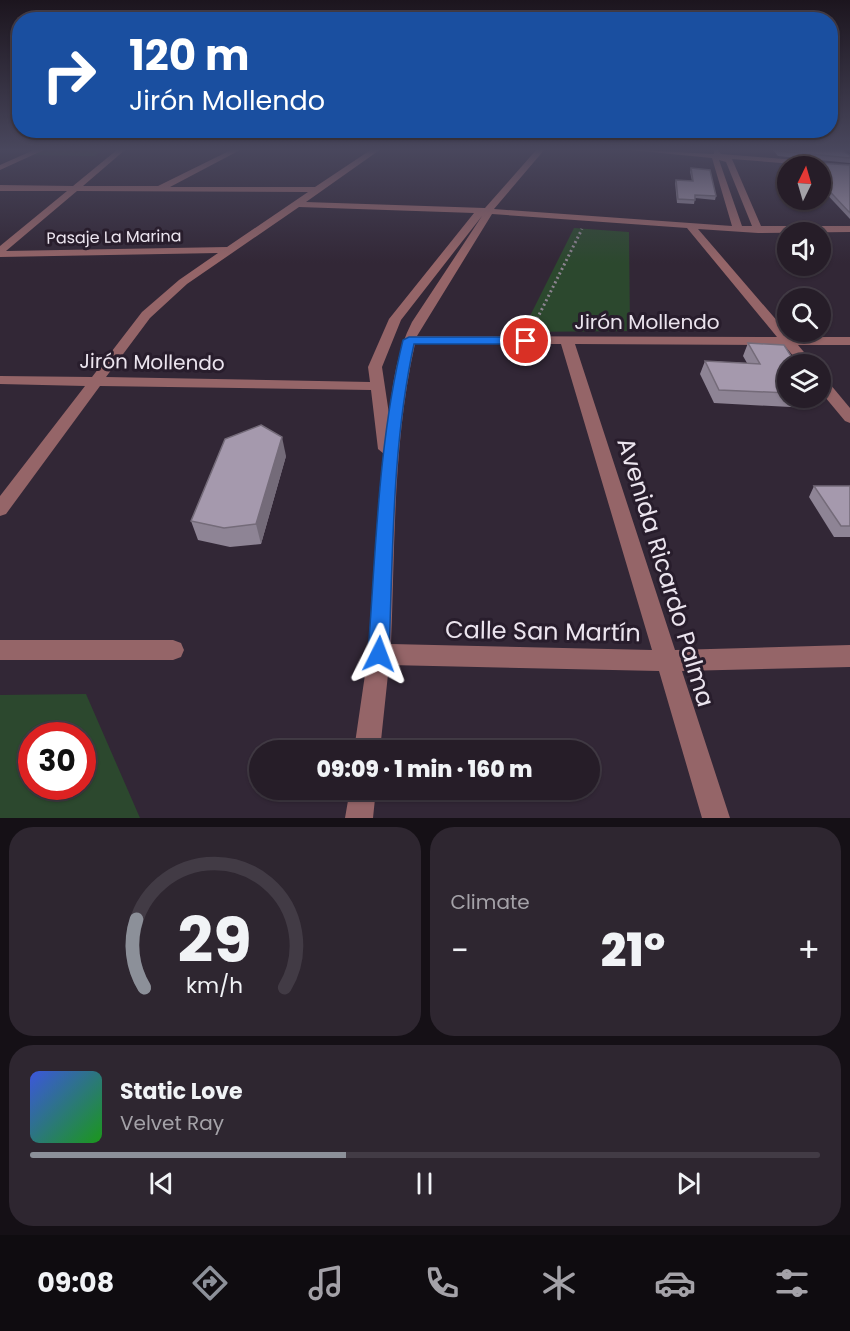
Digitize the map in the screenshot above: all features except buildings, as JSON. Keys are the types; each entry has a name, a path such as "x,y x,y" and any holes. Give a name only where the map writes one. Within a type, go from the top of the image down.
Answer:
{"street":[{"path":"159,189 163,187"},
{"path":"0,509 146,315 183,282 320,187"},
{"path":"389,476 375,367 395,319 477,215 487,211 508,187"},
{"path":"724,187 738,229"},
{"path":"740,187 758,230"},
{"path":"0,188 316,190"},
{"path":"0,253 73,189"},
{"path":"295,204 487,211 587,220 758,230 850,229"},
{"path":"368,740 379,654 389,476 402,369 409,340 487,217 487,211"},
{"path":"690,226 777,327"},
{"name":"Pasaje La Marina","path":"0,253 229,250"},
{"name":"Jirón Mollendo","path":"409,340 777,341"},
{"name":"Avenida Ricardo Palma","path":"567,341 669,661 716,818"},
{"name":"Jirón Mollendo","path":"831,341 850,341"},
{"path":"790,342 799,354"},
{"name":"Jirón Mollendo","path":"0,380 376,386"},
{"path":"831,395 850,418"},
{"path":"0,650 173,650"},
{"name":"Calle San Martín","path":"379,654 669,661 850,656"},
{"path":"359,818 361,800"}],"path":[{"path":"526,341 587,220"}],"green space":[{"path":"574,228 629,232 630,331 522,332"},
{"path":"86,694 140,818 0,818 0,695"}],"route":[{"path":"379,654 389,476 402,369 409,340 526,341"}]}
